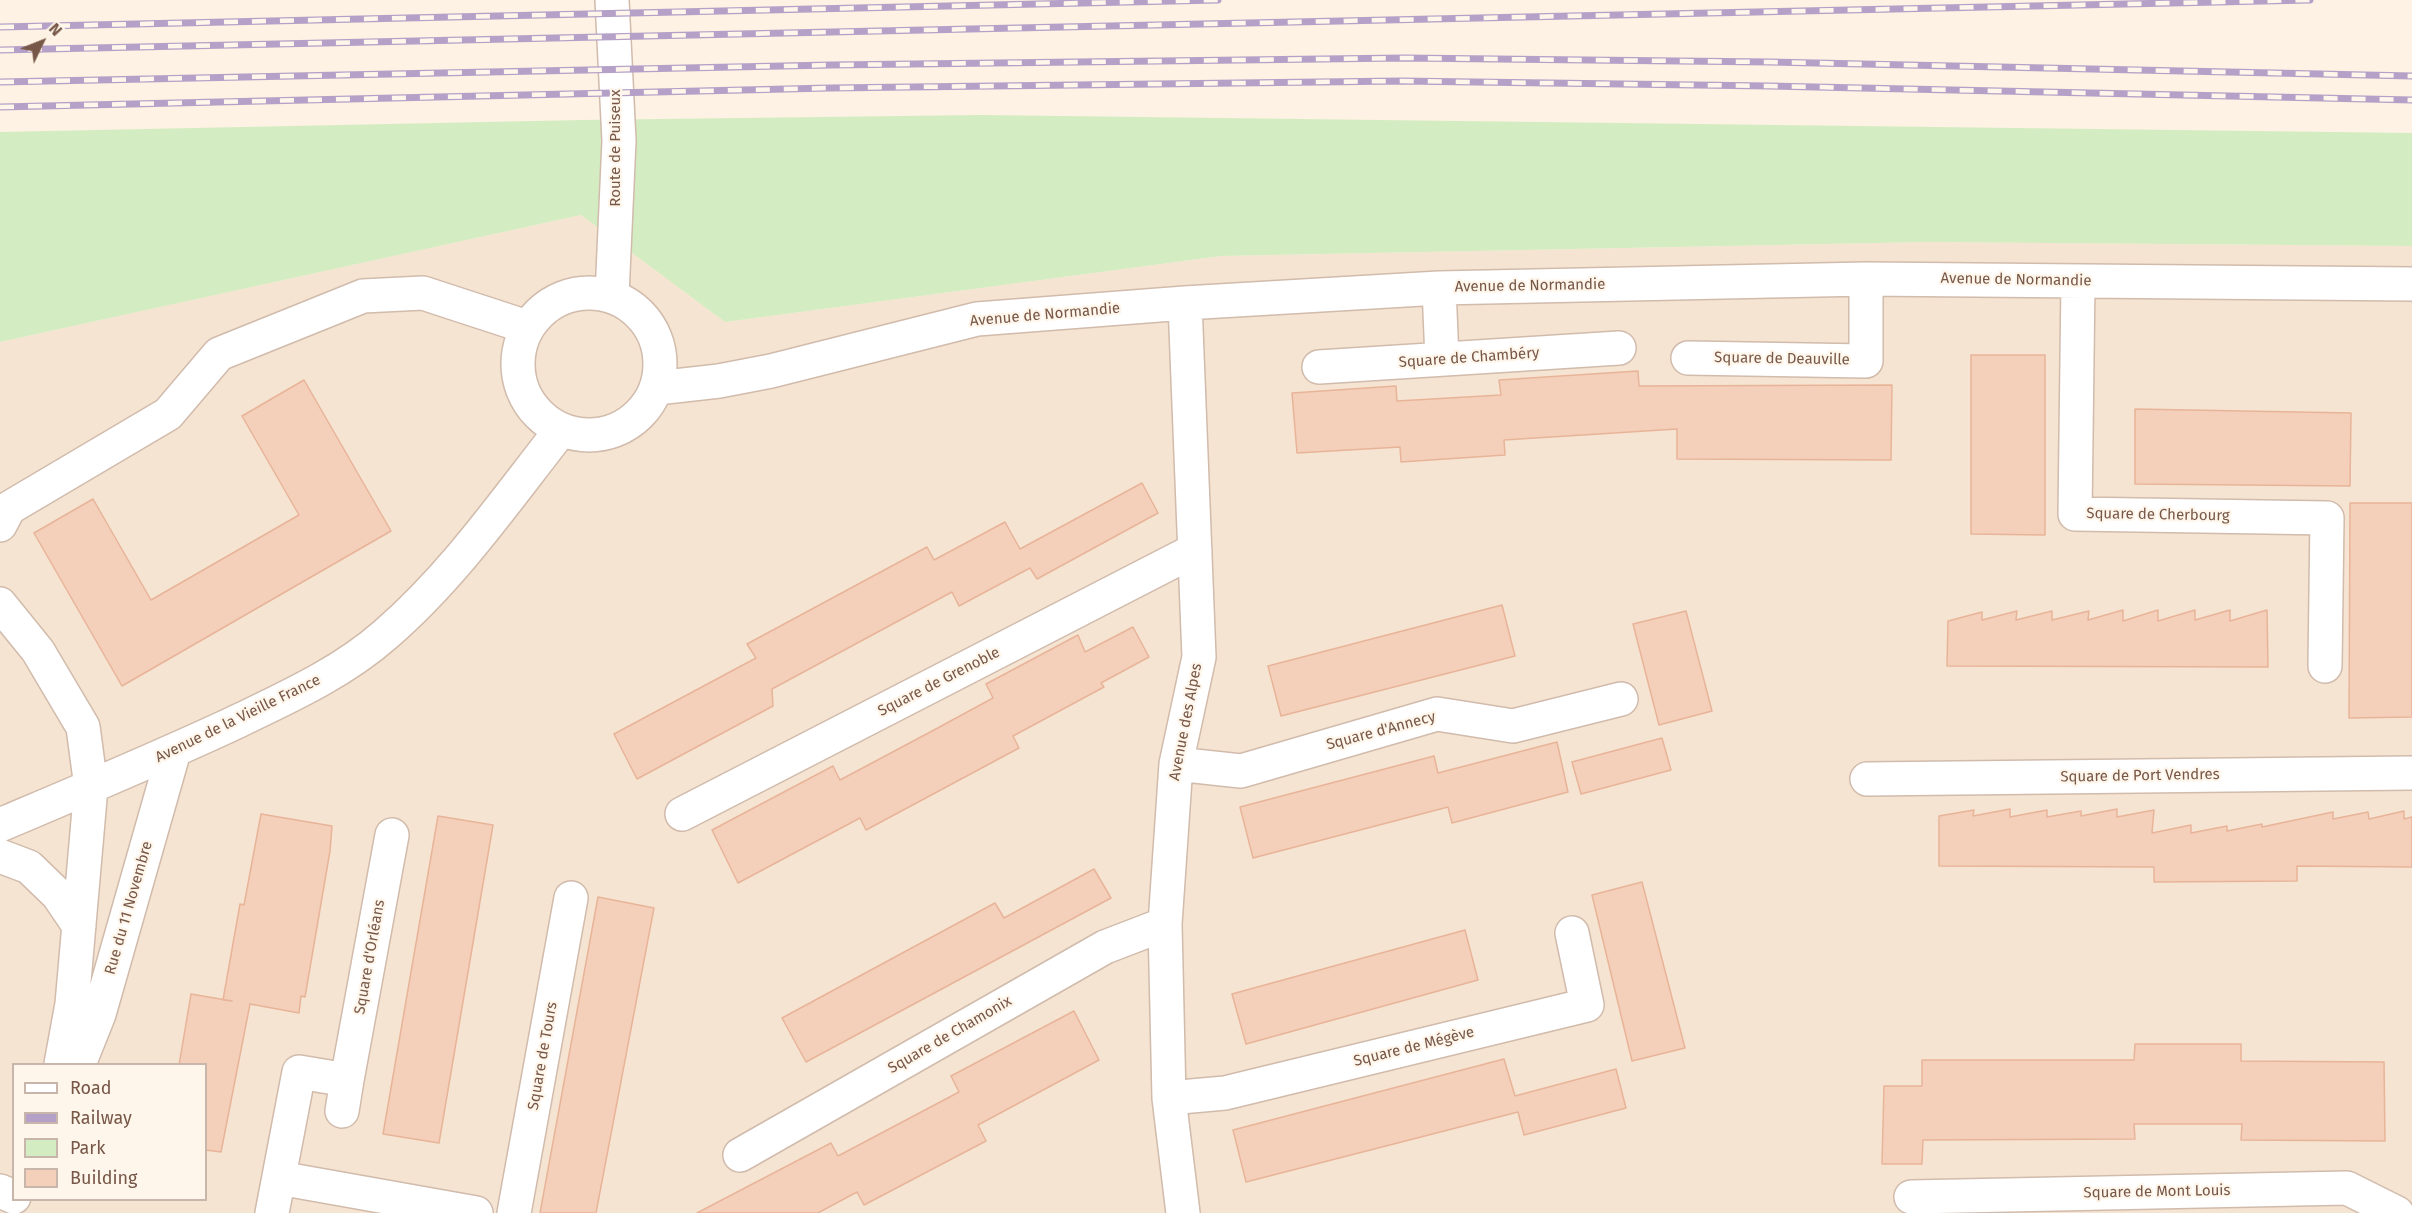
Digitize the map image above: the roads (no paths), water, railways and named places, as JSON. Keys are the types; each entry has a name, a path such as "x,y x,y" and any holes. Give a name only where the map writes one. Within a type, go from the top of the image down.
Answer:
{"street":[{"name":"Route de Puiseux","path":"612,0 619,141 612,295"},
{"name":"Avenue de Normandie","path":"657,388 719,381 771,371 977,319 1185,303 1439,288 1866,279 2412,284"},
{"name":"Square de Deauville","path":"1688,358 1866,361 1866,279"},
{"name":"Square de Cherbourg","path":"2078,280 2075,514 2327,518 2325,666"},
{"path":"1439,288 1442,359"},
{"path":"588,291 612,295 632,306 648,322 658,343 661,365 657,388 646,408 628,424 607,434 584,436 561,430 540,417 525,397 517,374 518,350 527,327 543,308 564,296 588,291"},
{"path":"0,525 9,508 168,414 219,354 363,296 423,293 527,327"},
{"name":"Avenue des Alpes","path":"1182,1213 1169,1098 1165,924 1176,764 1199,657 1185,303"},
{"name":"Square de Chambéry","path":"1319,367 1619,348"},
{"name":"Avenue de la Vieille France","path":"0,825 174,751 284,699 336,670 385,635 441,581 561,430"},
{"name":"Square de Grenoble","path":"682,814 1195,550"},
{"path":"0,604 38,651 83,727 91,787 72,1004 61,1063"},
{"name":"Square d'Annecy","path":"1176,764 1241,771 1437,714 1513,726 1621,699"},
{"name":"Rue du 11 Novembre","path":"80,1063 99,1014 174,751"},
{"name":"Square de Port Vendres","path":"1867,779 2412,773"},
{"name":"Square d'Orléans","path":"272,1213 301,1059 345,1095 392,835"},
{"path":"0,856 28,867 58,895 78,926"},
{"name":"Square de Tours","path":"514,1213 571,898"},
{"name":"Square de Chamonix","path":"740,1155 1105,947 1165,924"},
{"name":"Square de Mégève","path":"1169,1098 1225,1093 1587,1005 1572,933"},
{"path":"279,1178 476,1213"},
{"name":"Square de Mont Louis","path":"1911,1197 2347,1188 2397,1213"}],"railway":[{"path":"0,27 1218,0"},
{"path":"0,50 2310,0"},
{"path":"0,82 831,65 1404,58 1770,62 2412,76"},
{"path":"0,107 830,88 1401,81 1769,86 2412,100"}]}
